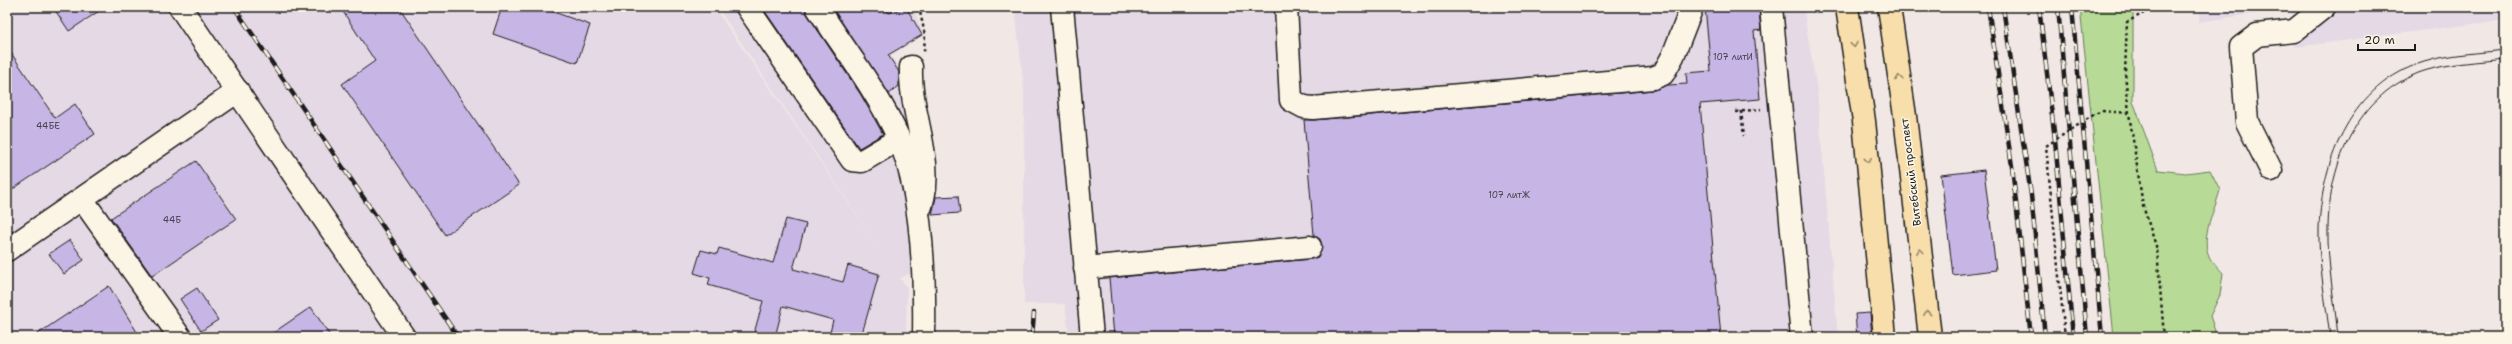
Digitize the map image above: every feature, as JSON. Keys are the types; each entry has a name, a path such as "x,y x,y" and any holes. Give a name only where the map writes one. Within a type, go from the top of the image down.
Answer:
{"main road":[{"path":"1847,7 1864,122 1885,337"},
{"name":"Витебский проспект","path":"1889,7 1905,116 1930,337"}],"lane":[{"path":"180,7 404,337"},
{"path":"747,7 852,160 862,162 899,139"},
{"path":"817,7 874,92 899,139 907,164 918,217 923,262 924,337"},
{"path":"1062,7 1092,337"},
{"path":"1286,7 1291,100 1304,107 1313,108 1653,78 1663,74 1673,56 1692,7"},
{"path":"1770,7 1802,337"},
{"path":"2271,170 2246,122 2241,47 2257,35 2294,31 2324,7"},
{"path":"911,67 911,78 920,132 927,189 918,217"},
{"path":"7,250 238,91"},
{"path":"82,198 180,337"},
{"path":"1085,268 1310,247"}],"path":[{"path":"911,67 925,50 925,35 919,7"},
{"path":"2155,7 2127,22 2125,72 2129,112 2143,206 2156,249 2164,337"},
{"path":"1741,111 1744,136"},
{"path":"2065,337 2046,146 2102,111 2129,112"}],"shaded area":[{"path":"7,7 714,7 880,249 717,7 913,7 923,35 891,55 907,81 915,164 919,270 900,278 907,288 906,337 7,337"},
{"path":"1015,7 1803,7 1817,90 1838,337 1069,337 1065,304 1024,304 1024,89"},
{"path":"2133,7 2505,7 2505,20 2295,47 2292,8 2199,22 2200,8 2134,15"}],"green space":[{"path":"2080,7 2137,7 2133,8 2133,101 2158,170 2186,173 2210,170 2220,190 2209,223 2206,240 2210,258 2223,273 2220,295 2210,316 2217,337 2114,337"}],"building":[{"path":"53,7 105,7 69,31"},
{"path":"340,7 399,7 519,185 445,235 342,84 375,61"},
{"path":"502,7 540,7 590,25 577,63 493,34"},
{"path":"762,7 805,7 807,14 861,95 883,134 859,148"},
{"path":"832,7 885,7 889,13 906,7 922,35 888,55 899,72 899,86 889,94"},
{"path":"1705,7 1759,9 1761,30 1754,31 1760,99 1700,104 1721,337 1114,337 1109,278 1311,259 1318,257 1322,245 1320,239 1314,235 1304,120 1654,90 1668,85 1687,84 1686,73 1711,71"},
{"path":"7,47 55,118 75,104 95,134 7,193"},
{"path":"196,161 236,219 152,276 111,218"},
{"path":"1984,170 1996,270 1953,275 1941,175"},
{"path":"958,196 960,213 932,215 936,197"},
{"path":"786,219 806,224 793,269 843,282 848,265 879,274 861,337 829,337 833,320 783,306 775,337 753,337 763,301 708,285 710,278 694,273 701,250 717,254 719,248 773,263"},
{"path":"70,240 84,260 64,274 49,254"},
{"path":"109,286 140,337 33,337"},
{"path":"197,288 218,320 201,331 180,299"},
{"path":"311,307 331,337 267,337"},
{"path":"1870,313 1872,337 1857,337 1855,314"}],"tram line":[{"path":"2330,337 2321,268 2319,228 2321,202 2327,176 2335,151 2346,127 2360,106 2378,87 2399,73 2424,62 2444,57 2505,50"},
{"path":"2338,337 2330,269 2328,228 2334,179 2341,156 2352,133 2365,113 2381,96 2401,81 2434,68 2505,59"}],"railway":[{"path":"234,7 458,337"},
{"path":"1988,7 2012,166 2031,337"},
{"path":"2003,7 2031,195 2045,337"},
{"path":"2039,7 2055,140 2073,337"},
{"path":"2058,7 2087,337"},
{"path":"2072,7 2102,337"},
{"path":"1032,337 1034,313"}]}
